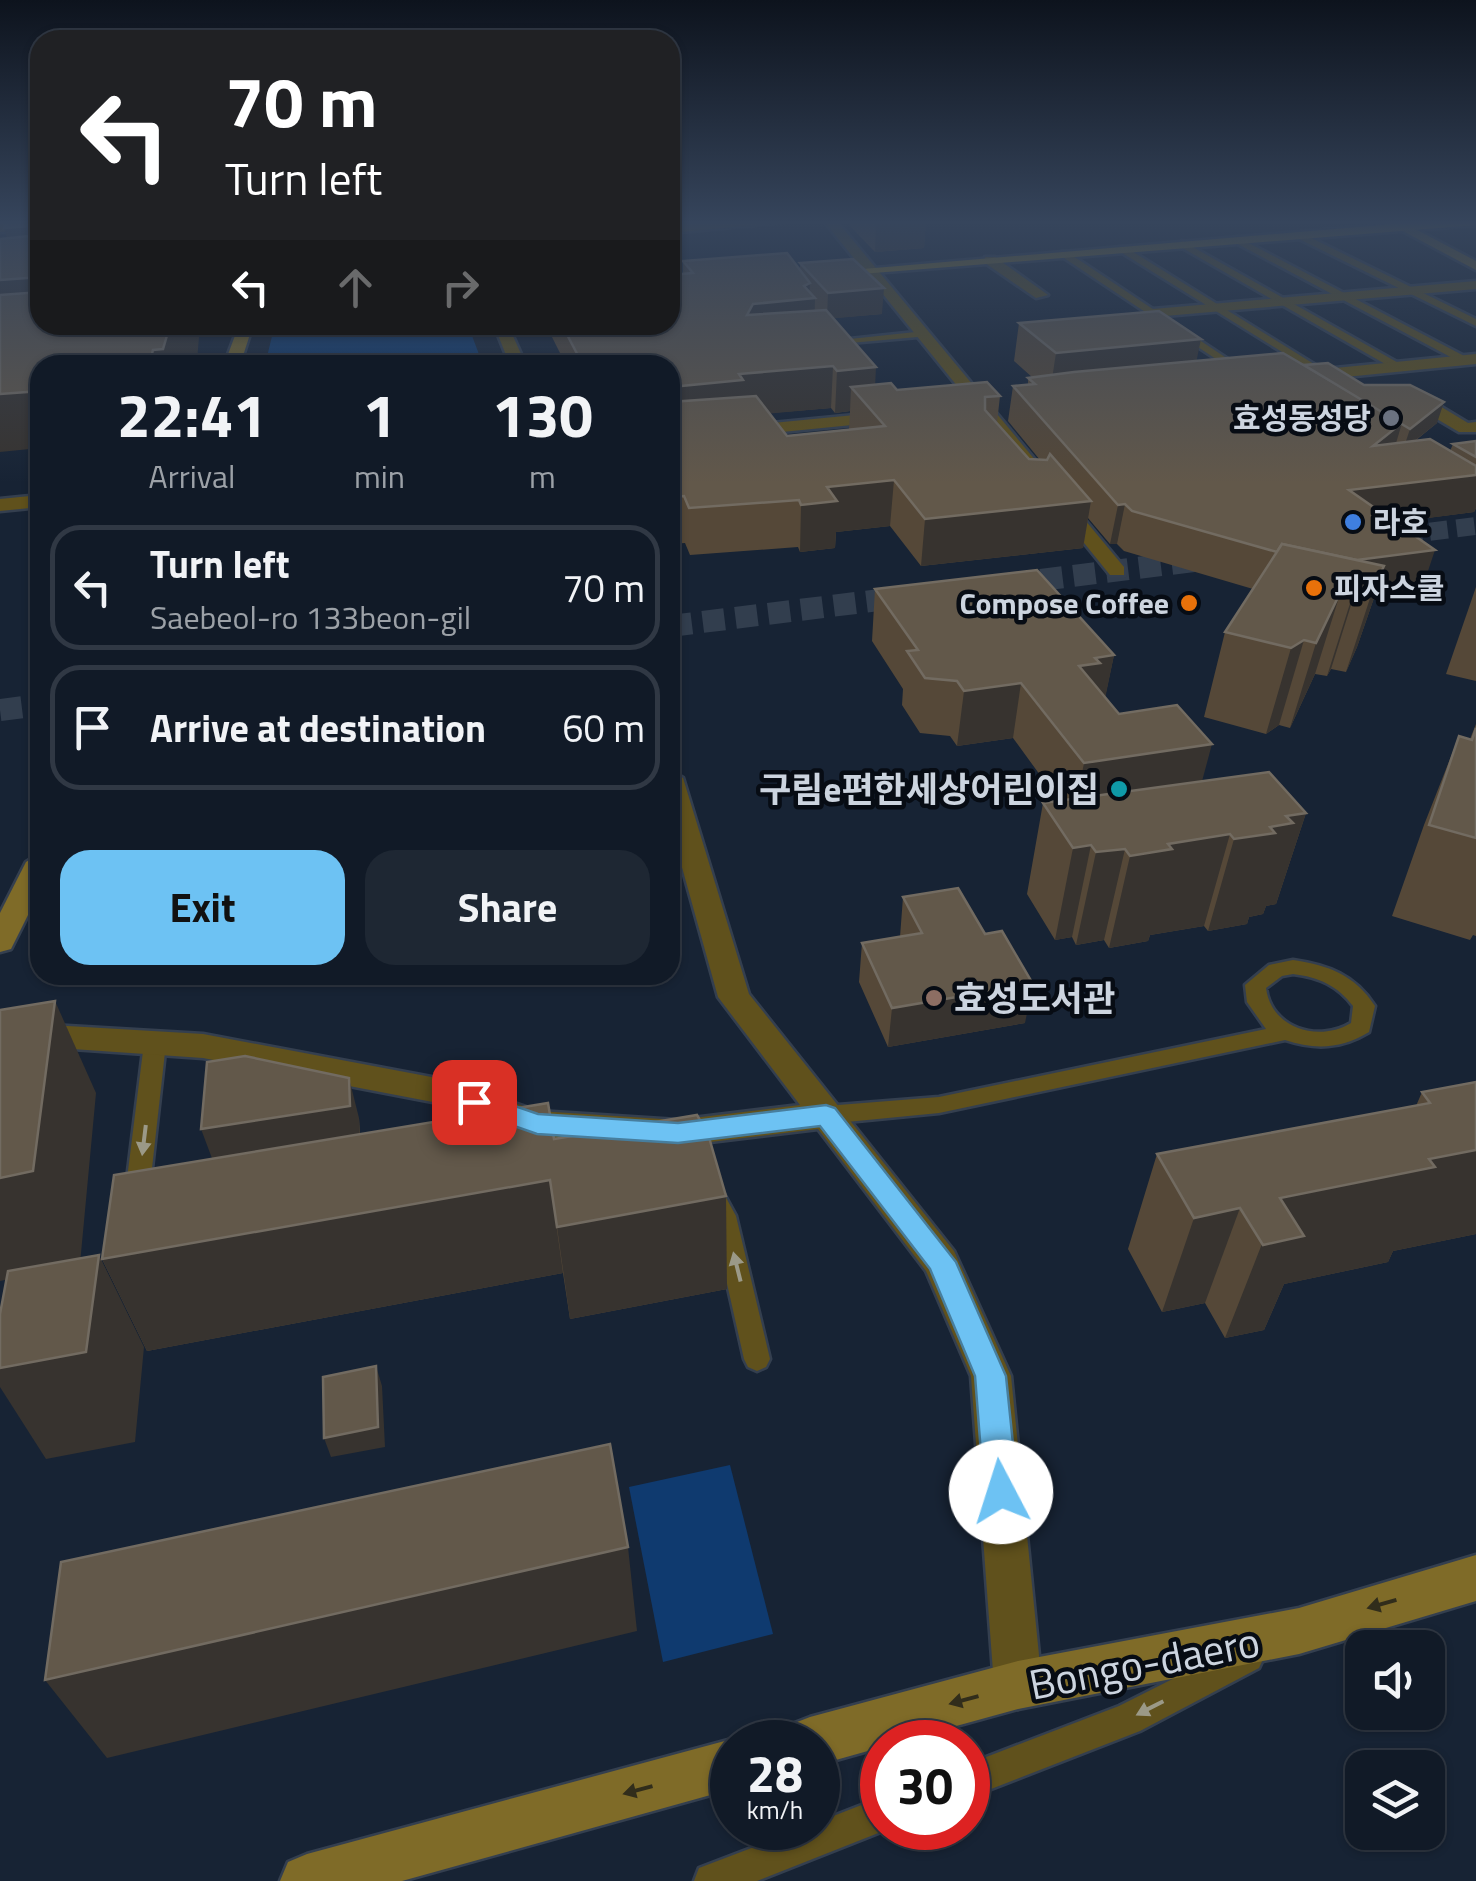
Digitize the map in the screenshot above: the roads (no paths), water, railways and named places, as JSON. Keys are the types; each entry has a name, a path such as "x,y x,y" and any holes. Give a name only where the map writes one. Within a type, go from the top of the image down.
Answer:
{"main road":[{"path":"0,942 30,882"},
{"name":"Bongo-daero","path":"840,1734 1018,1685 1299,1632 1476,1578"},
{"path":"307,1881 710,1770"}],"street":[{"path":"903,308 1117,571"},
{"path":"1153,313 1208,308"},
{"path":"1292,377 1470,360"},
{"path":"1366,370 1470,428"},
{"path":"1217,384 1256,381"},
{"path":"951,411 1005,406"},
{"path":"680,437 896,411"},
{"path":"989,447 1052,519 1073,516"},
{"path":"0,504 30,501"},
{"path":"680,812 734,997 942,1262 991,1376 1018,1685"},
{"path":"0,1034 203,1046 442,1091 537,1124 712,1138 826,1115"}],"lane":[{"path":"1145,308 1256,381"},
{"path":"1217,308 1326,374"},
{"path":"1295,308 1398,367"},
{"path":"1366,308 1470,360"},
{"path":"1444,308 1476,324"},
{"path":"825,329 848,355"},
{"path":"820,343 925,334"},
{"path":"826,1115 939,1105 1287,1032 1304,1038 1339,1040 1361,1027 1364,1006 1357,994 1330,975 1311,969 1276,970 1255,985 1254,997 1270,1022 1287,1032"},
{"path":"134,1222 155,1044"},
{"path":"698,1185 710,1192 724,1216 757,1359"},
{"path":"990,1772 1128,1718 1299,1632"},
{"path":"712,1881 860,1823"}],"tunnel":[{"path":"1403,535 1476,526"},
{"path":"1375,539 1422,533"},
{"path":"1008,584 1210,559"},
{"path":"680,625 912,596"},
{"path":"0,710 30,706"}],"place":[{"name":"효성동성당","path":"1391,418"},
{"name":"라호","path":"1353,522"},
{"name":"피자스쿨","path":"1314,588"},
{"name":"Compose Coffee","path":"1189,603"},
{"name":"구림e편한세상어린이집","path":"1119,789"},
{"name":"효성도서관","path":"934,998"}]}
